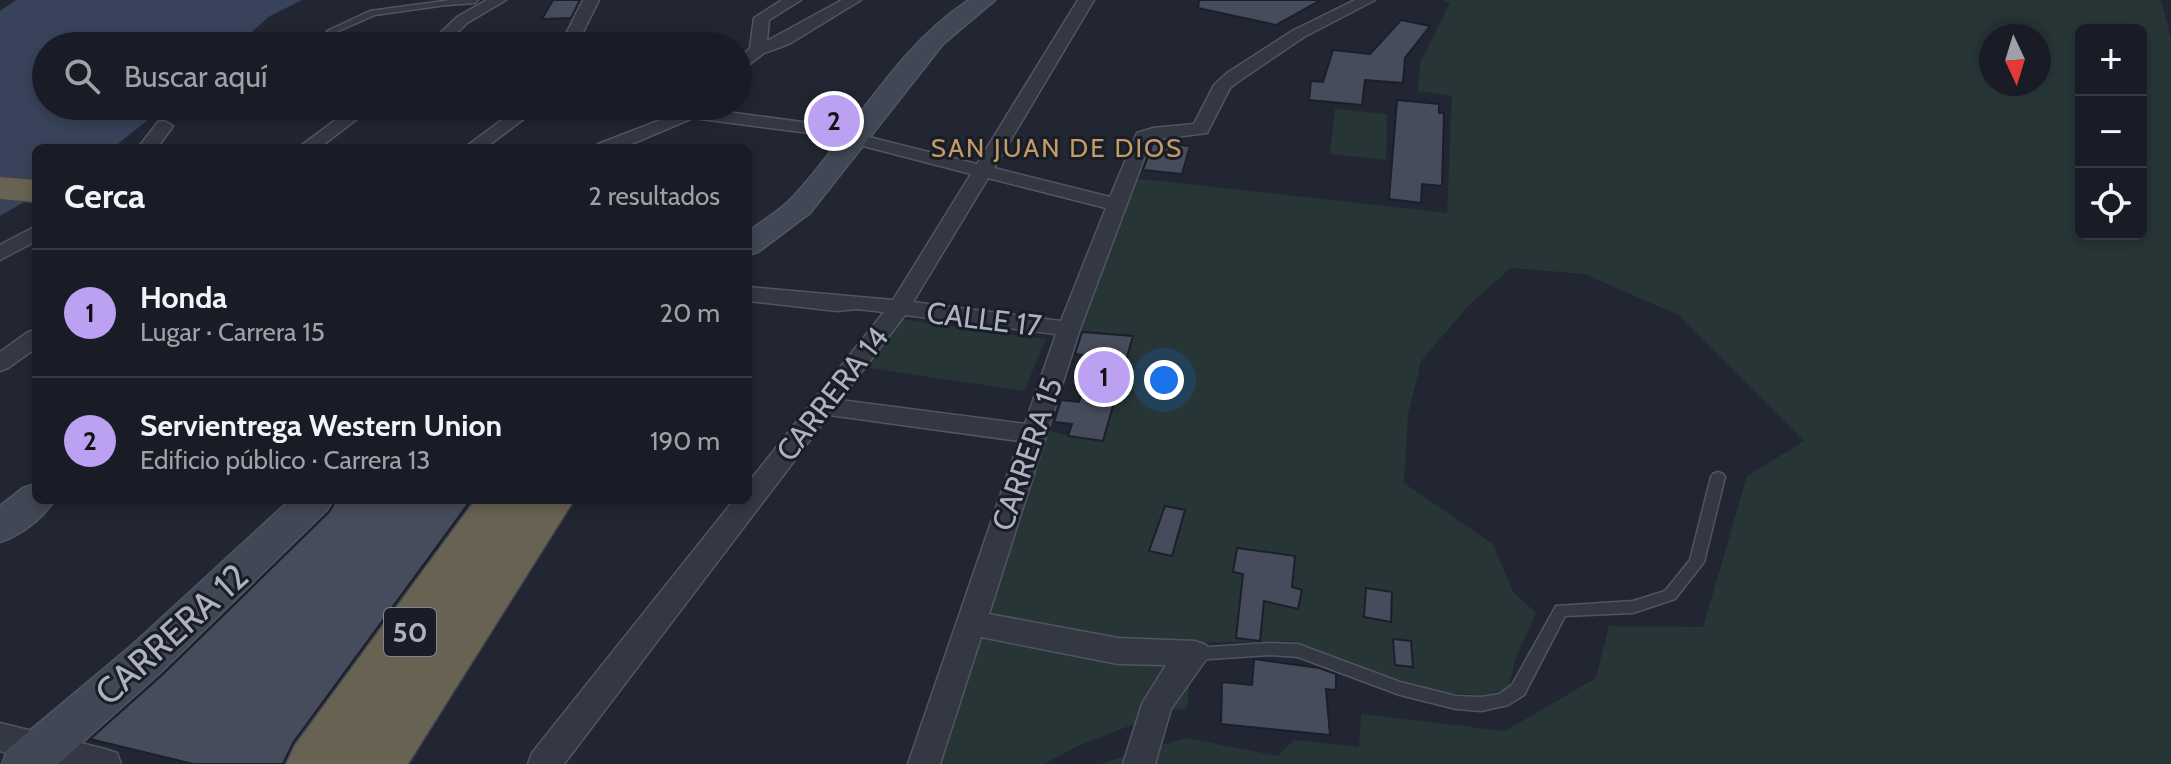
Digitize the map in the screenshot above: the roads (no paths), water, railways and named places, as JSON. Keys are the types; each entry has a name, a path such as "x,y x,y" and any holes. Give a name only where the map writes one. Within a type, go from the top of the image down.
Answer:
{"highway":[{"path":"0,188 32,191"},
{"name":"50","path":"316,764 499,504"},
{"name":"50","path":"374,764 546,504"}],"street":[{"path":"462,20 453,1 470,0"},
{"path":"450,32 462,20 498,0"},
{"path":"575,32 591,0"},
{"path":"758,50 762,18 793,0"},
{"path":"752,55 853,0"},
{"path":"752,243 800,207 886,74 926,32 970,0"},
{"path":"752,225 794,190 866,121 935,39 958,17 984,0"},
{"name":"CARRERA 14","path":"752,496 899,308 1086,0"},
{"name":"CARRERA 15","path":"924,764 1069,329 1143,137 1153,133 1201,129 1223,85 1233,77 1298,34 1367,0"},
{"path":"752,119 817,129 1117,205"},
{"path":"313,144 346,120"},
{"path":"479,144 512,120"},
{"path":"615,144 676,120"},
{"path":"150,144 164,126"},
{"path":"0,254 32,234"},
{"path":"752,281 842,290 857,302"},
{"path":"752,294 837,304 857,302"},
{"name":"CALLE 17","path":"857,302 1069,329"},
{"path":"0,363 32,340"},
{"path":"822,406 1034,434"},
{"path":"0,527 32,501"},
{"name":"CARRERA 12","path":"34,756 145,660 310,504"},
{"name":"CARRERA 14","path":"544,764 746,504"},
{"path":"970,623 1118,651 1195,654"},
{"path":"1139,764 1150,718 1165,686 1195,654"},
{"path":"0,737 34,756 105,764"}],"lane":[{"path":"331,31 392,4 453,1"},
{"path":"1195,654 1294,650 1398,689 1478,705 1497,704 1510,699 1518,690 1555,616 1561,610 1633,607 1670,595 1697,562 1718,477"}],"water":[{"path":"16,0 302,0 270,16 252,32 32,32 32,120 148,120 118,144 32,144 32,197 0,216 0,11"}],"place":[{"name":"Servientrega Western Union","path":"834,121"},
{"name":"Honda","path":"1104,377"}],"district":[{"name":"SAN JUAN DE DIOS","path":"1057,148"}]}
